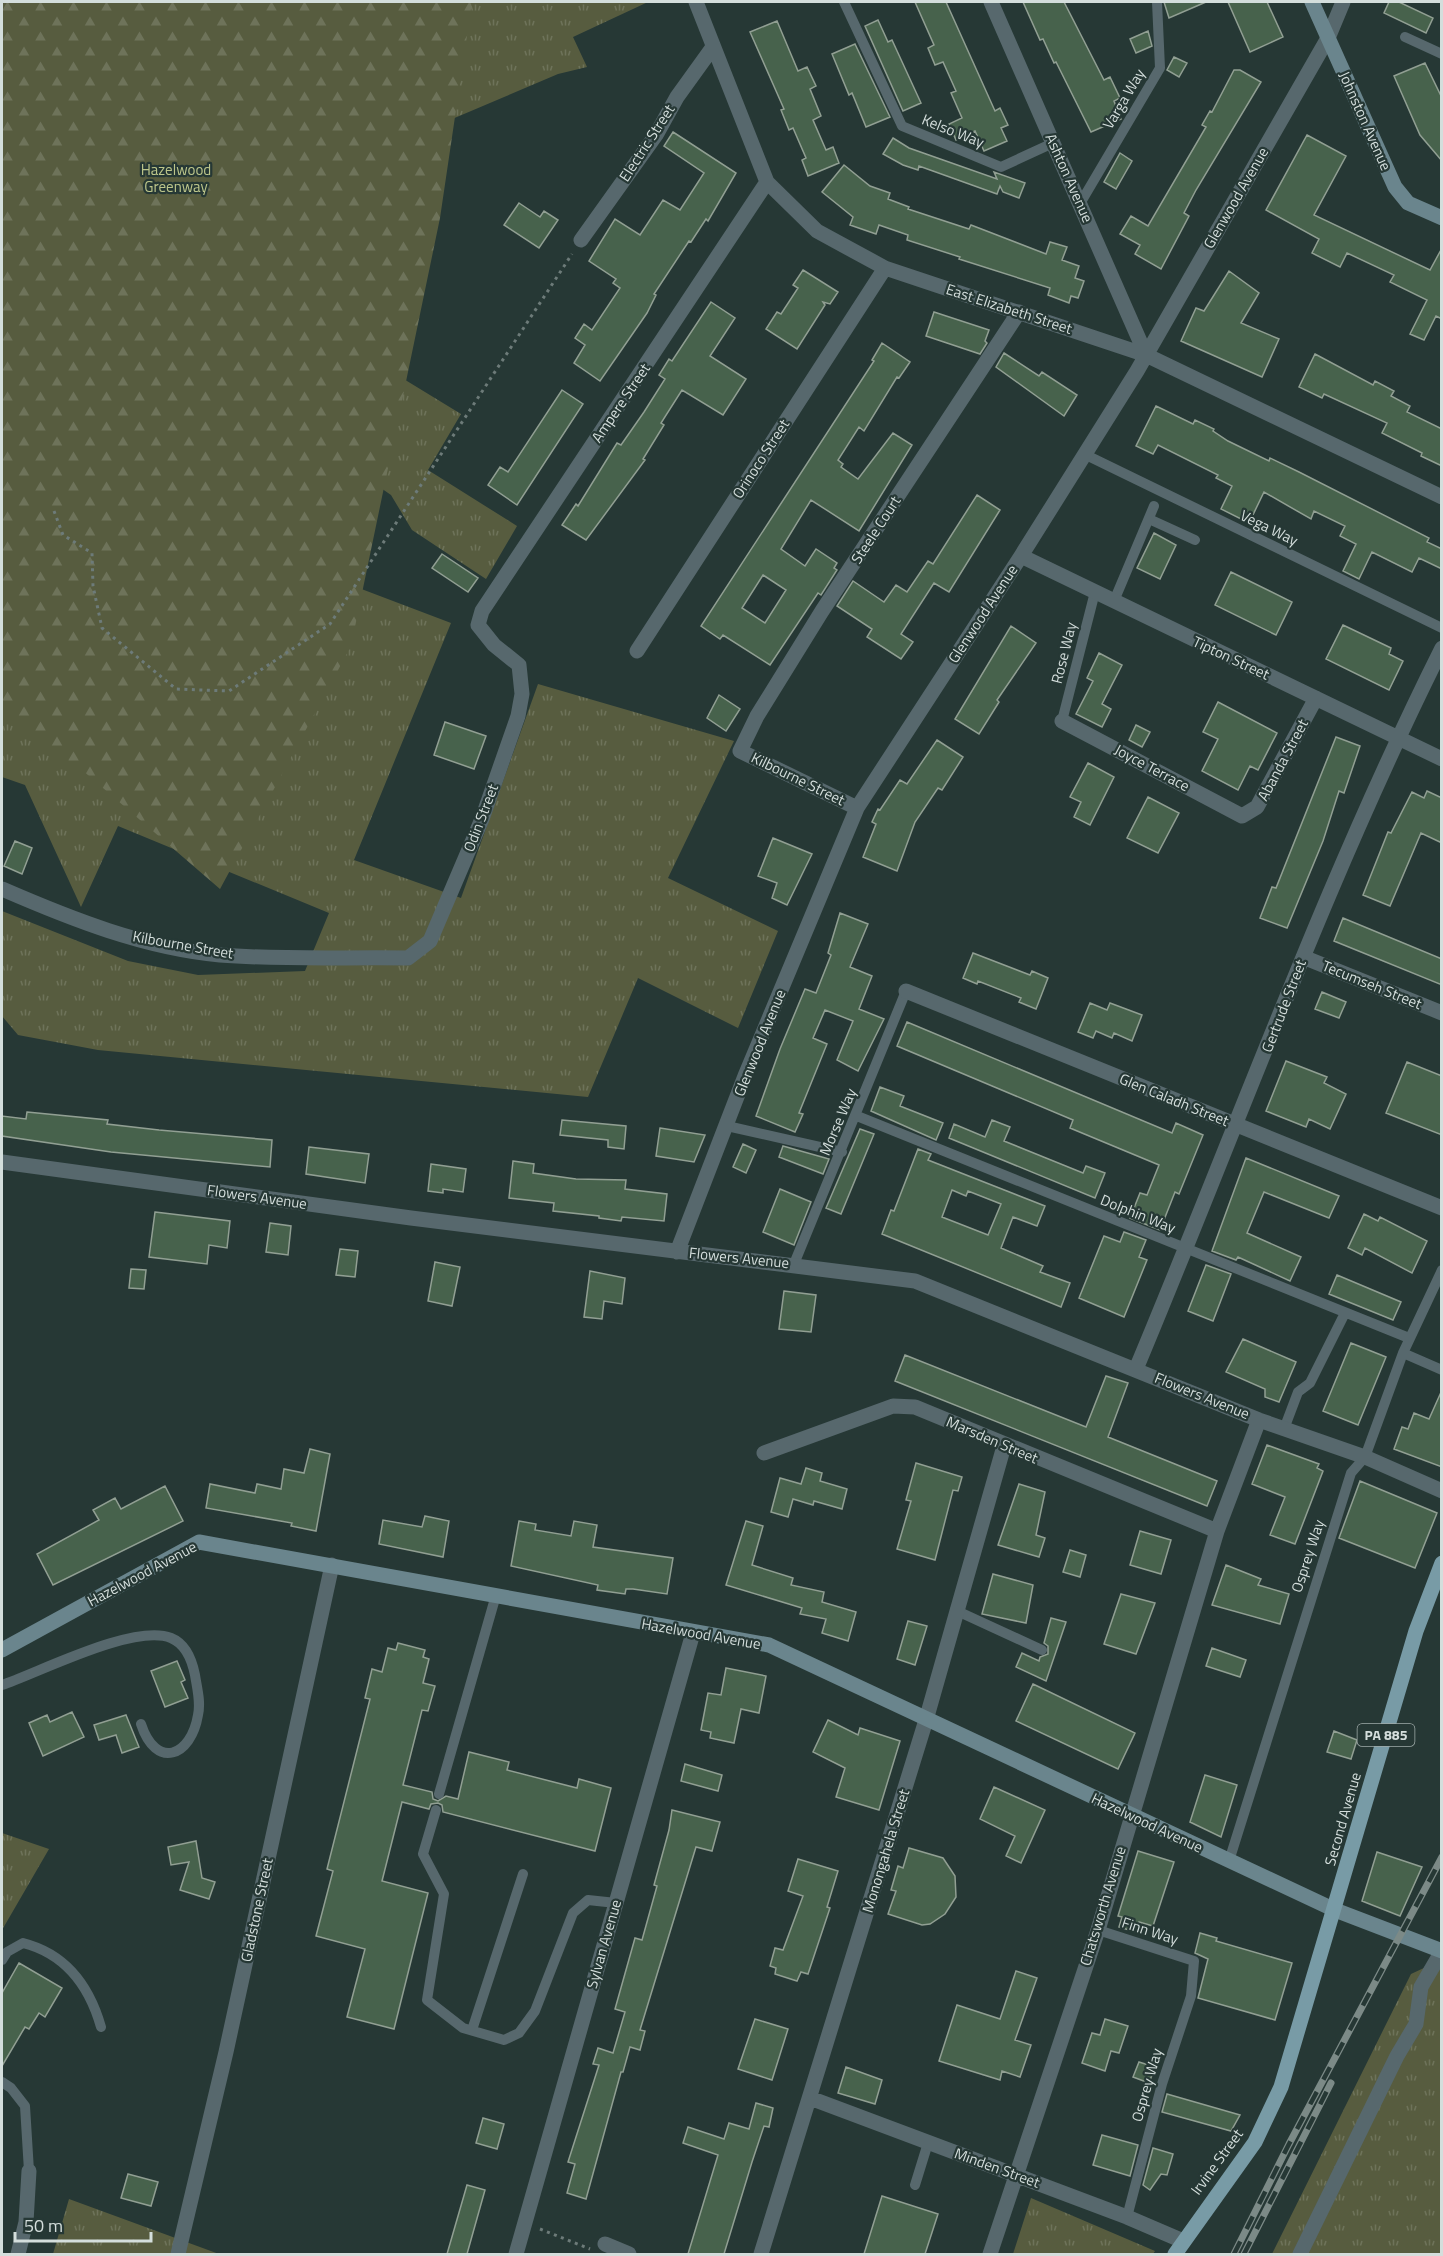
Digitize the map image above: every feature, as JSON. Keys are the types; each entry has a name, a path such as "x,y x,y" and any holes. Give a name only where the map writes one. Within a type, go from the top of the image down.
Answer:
{"main road":[{"name":"Johnston Avenue","path":"1312,2 1395,187 1408,203 1442,218"},
{"name":"Hazelwood Avenue","path":"2,1650 200,1542 769,1645 1335,1910 1442,1951"},
{"name":"Second Avenue","path":"1281,2087 1416,1631 1442,1563"},
{"name":"Irvine Street","path":"1179,2248 1255,2142 1281,2087"}],"street":[{"name":"East Elizabeth Street","path":"696,2 768,182 817,231 885,268 1146,355 1442,497"},
{"name":"Ashton Avenue","path":"992,2 1146,355"},
{"name":"Glenwood Avenue","path":"677,1252 745,1076 857,808 1021,556 1146,355 1328,38 1344,2"},
{"name":"Electric Street","path":"581,240 656,135 677,97 713,47"},
{"name":"Ampere Street","path":"519,665 494,645 478,625 482,611 768,182"},
{"name":"Orinoco Street","path":"637,651 885,268"},
{"name":"Steele Court","path":"740,751 757,716 822,611 1019,312"},
{"name":"Tipton Street","path":"1021,556 1442,759"},
{"name":"Gertrude Street","path":"1136,1369 1237,1126 1303,957 1396,738 1442,648"},
{"name":"Odin Street","path":"408,958 430,940 482,819 518,716 522,694 519,665"},
{"name":"Abanda Street","path":"1242,816 1257,807 1316,698"},
{"name":"Joyce Terrace","path":"1062,721 1242,816"},
{"name":"Kilbourne Street","path":"740,751 857,808"},
{"name":"Kilbourne Street","path":"2,889 78,922 155,943 219,955 408,958"},
{"name":"Tecumseh Street","path":"1303,957 1442,1013"},
{"name":"Glen Caladh Street","path":"906,991 1442,1208"},
{"name":"Flowers Avenue","path":"2,1162 677,1252 794,1264 915,1281 1284,1430 1365,1457 1442,1491"},
{"name":"Marsden Street","path":"764,1453 893,1406 915,1407 1004,1446 1217,1531"},
{"name":"Chatsworth Avenue","path":"990,2254 1098,1930 1130,1816 1217,1531 1259,1420"},
{"name":"Monongahela Street","path":"761,2254 926,1720 955,1610 1004,1446"},
{"name":"Gladstone Street","path":"178,2254 226,2052 332,1566"},
{"name":"Sylvan Avenue","path":"516,2254 693,1633"},
{"path":"1300,2254 1397,2056 1416,2024 1421,1987 1442,1951"},
{"name":"Minden Street","path":"810,2098 1127,2217 1179,2248"},
{"path":"18,2254 26,2222 29,2171"},
{"path":"603,2249 629,2254"}],"lane":[{"name":"Kelso Way","path":"843,2 902,126 1001,167 1053,143"},
{"name":"Varga Way","path":"1081,202 1160,68 1157,2"},
{"path":"1405,37 1442,54"},
{"name":"Vega Way","path":"1084,454 1442,628"},
{"path":"1114,601 1154,506"},
{"path":"1149,519 1195,540"},
{"name":"Rose Way","path":"1062,721 1095,592"},
{"name":"Morse Way","path":"794,1264 857,1116 906,991"},
{"name":"Dolphin Way","path":"857,1116 1409,1338"},
{"path":"727,1126 842,1152"},
{"name":"Osprey Way","path":"1228,1861 1352,1473 1365,1457 1409,1338 1442,1270"},
{"path":"1284,1430 1298,1392 1310,1383 1344,1313"},
{"path":"1403,1353 1442,1371"},
{"path":"439,1794 496,1595"},
{"path":"955,1610 1042,1650"},
{"path":"2,1685 88,1650 143,1637 172,1638 188,1652 193,1667 200,1709 196,1727 190,1743 181,1751 171,1753 154,1748 145,1736 141,1724"},
{"path":"436,1810 423,1854 444,1894 427,2000 463,2028 504,2040 519,2033 535,2011 573,1913 588,1900 616,1903"},
{"path":"472,2030 523,1874"},
{"name":"Finn Way","path":"1098,1930 1194,1961"},
{"path":"2,1960 7,1952 24,1943 43,1948 77,1977 93,2000 101,2026"},
{"name":"Osprey Way","path":"1127,2217 1162,2084 1191,1996 1194,1961"},
{"path":"2,2082 11,2088 26,2106 29,2171"},
{"path":"915,2185 928,2143"}],"path":[{"path":"54,511 63,535 92,553 93,586 102,628 176,689 229,691 330,624 581,240"},
{"path":"537,2227 603,2249"}],"green space":[{"name":"Hazelwood Greenway","path":"2,2 648,2 573,37 587,67 558,74 379,150 307,320 461,414 428,470 517,526 486,579 412,530 391,495 275,415 224,537 451,623 354,860 461,898 538,684 734,741 668,878 778,931 738,1028 638,978 588,1097 98,1050 18,1035 2,1016 2,911 128,961 198,975 305,971 329,913 118,826 81,907 25,785 2,777"},
{"path":"2,2 472,2 440,218 351,646 220,889 81,769 2,717"},
{"path":"2,1833 49,1849 2,1930"},
{"path":"1441,1960 1441,2254 1272,2254 1411,1974"},
{"path":"1031,2198 1155,2251 1153,2254 1013,2254"},
{"path":"69,2199 219,2254 53,2254"}],"building":[{"path":"915,2 946,2 995,111 1000,108 1008,125 1001,128 1007,141 984,151 975,131 956,140 949,124 962,118 951,93 956,91 943,62 935,65 928,48 934,45"},
{"path":"1023,2 1064,2 1104,80 1110,77 1120,98 1114,101 1121,119 1091,132 1056,62 1054,63 1043,39 1040,40"},
{"path":"1164,2 1206,2 1169,18"},
{"path":"1228,2 1267,2 1283,37 1250,52"},
{"path":"1389,2 1399,2 1433,18 1426,33 1384,13"},
{"path":"878,20 888,42 892,40 921,103 903,111 865,26"},
{"path":"777,21 798,71 807,67 816,86 810,89 821,116 813,120 826,150 833,147 839,163 808,176 802,160 806,158 793,128 789,130 781,110 784,109 750,32"},
{"path":"1148,31 1152,46 1136,53 1130,39"},
{"path":"855,44 890,117 866,127 852,93 849,95 832,54"},
{"path":"1174,57 1187,63 1179,77 1167,70"},
{"path":"1425,63 1442,98 1442,161 1420,135 1394,76"},
{"path":"1234,70 1240,70 1261,82 1196,190 1184,213 1189,216 1161,269 1135,254 1140,245 1120,234 1131,216 1148,226 1206,127 1202,125 1210,111 1212,112"},
{"path":"673,132 736,173 708,221 706,219 691,242 689,241 654,294 656,295 647,313 600,381 574,363 585,345 575,338 584,324 592,330 620,288 613,283 616,279 589,261 615,219 640,235 663,200 680,210 704,173 664,146"},
{"path":"1307,135 1346,156 1314,215 1430,270 1442,248 1442,319 1436,316 1424,340 1410,334 1427,300 1390,282 1394,275 1347,253 1340,267 1312,253 1319,239 1266,210"},
{"path":"893,138 909,148 997,179 994,172 1025,183 1019,198 1003,192 1000,186 997,194 919,166 918,170 903,165 883,154"},
{"path":"1120,153 1132,161 1116,189 1104,182"},
{"path":"844,165 870,186 890,193 888,199 909,207 908,209 969,229 971,225 1046,254 1050,242 1067,247 1062,260 1079,266 1075,278 1084,281 1078,298 1071,296 1069,303 1048,295 1050,288 907,240 908,235 879,225 876,234 850,225 853,217 822,192"},
{"path":"519,203 540,217 544,211 558,220 539,248 504,225"},
{"path":"803,270 838,292 830,304 823,302 825,305 797,349 766,329 777,312 781,314 798,288 793,285"},
{"path":"1229,271 1259,293 1241,323 1279,339 1262,377 1181,341 1196,308 1204,311"},
{"path":"711,302 735,318 710,356 746,379 723,415 682,390 661,423 664,425 643,459 645,460 586,540 562,525 576,504 578,506 617,443 621,445 644,412 665,379 659,375 669,359 672,361"},
{"path":"934,312 989,330 985,341 987,343 980,354 926,336"},
{"path":"882,343 910,362 899,378 897,377 864,431 859,427 838,460 843,464 841,467 858,479 893,433 912,445 859,531 811,500 781,549 805,566 816,549 837,563 834,568 837,570 821,595 818,593 770,665 723,635 720,639 701,626 874,361 872,360","holes":["763,575 786,590 765,623 742,608"]},
{"path":"1004,353 1039,376 1042,372 1077,395 1064,416 996,367"},
{"path":"1315,354 1373,385 1375,381 1394,391 1391,396 1410,406 1407,412 1442,429 1442,466 1382,433 1387,423 1324,394 1322,398 1299,387"},
{"path":"562,390 583,404 517,505 488,485 500,467 508,472"},
{"path":"1156,406 1193,424 1195,420 1214,429 1213,431 1228,441 1269,461 1270,458 1429,538 1427,542 1442,549 1442,569 1419,558 1412,572 1372,552 1359,579 1343,571 1356,544 1340,536 1345,526 1314,511 1311,519 1264,492 1249,523 1221,509 1232,486 1216,478 1218,475 1158,445 1153,454 1136,446"},
{"path":"977,495 1000,510 949,592 934,583 901,634 913,642 901,659 867,637 872,629 837,606 853,581 884,602 896,585 907,592 928,561 933,564"},
{"path":"1154,533 1176,545 1160,579 1137,568"},
{"path":"442,554 478,578 468,592 432,568"},
{"path":"1231,572 1292,602 1276,635 1215,605"},
{"path":"1343,625 1391,648 1389,654 1403,661 1389,690 1326,659"},
{"path":"1011,626 1036,643 997,700 999,702 979,734 955,719"},
{"path":"1099,653 1122,665 1102,704 1111,709 1102,727 1076,714 1093,681 1087,678"},
{"path":"719,695 740,709 726,731 707,718"},
{"path":"1218,702 1277,733 1258,770 1250,766 1238,790 1202,771 1218,739 1203,732"},
{"path":"445,722 486,736 474,769 434,755"},
{"path":"1136,725 1150,732 1142,747 1129,740"},
{"path":"1336,737 1360,746 1344,793 1339,791 1323,841 1287,928 1260,918 1272,887 1276,888"},
{"path":"937,740 963,757 942,790 938,788 915,822 897,871 863,857 876,824 872,822 878,809 880,810 900,780 907,784"},
{"path":"1088,763 1114,777 1090,825 1074,817 1081,802 1070,797"},
{"path":"1427,791 1442,798 1442,843 1421,833 1390,906 1363,895 1388,832 1391,833 1412,792 1424,798"},
{"path":"1148,797 1179,813 1158,853 1127,838"},
{"path":"773,838 812,854 787,905 772,898 777,883 758,876"},
{"path":"15,841 32,848 22,874 4,866"},
{"path":"840,913 868,924 850,967 872,976 859,1009 884,1019 858,1071 837,1060 853,1021 825,1010 813,1038 827,1044 799,1113 803,1114 795,1132 756,1116 805,989 816,993 831,955 828,953"},
{"path":"1343,918 1442,959 1442,985 1334,941"},
{"path":"973,953 1030,975 1032,971 1048,978 1036,1009 1019,1002 1021,998 978,981 977,984 963,978"},
{"path":"1322,992 1346,1002 1339,1018 1315,1009"},
{"path":"1090,1003 1107,1010 1110,1003 1142,1015 1132,1041 1114,1033 1112,1038 1096,1031 1093,1038 1078,1032"},
{"path":"907,1022 1172,1133 1176,1123 1203,1135 1179,1194 1175,1192 1160,1230 1130,1218 1140,1193 1147,1195 1159,1165 1070,1128 1073,1120 897,1046"},
{"path":"1286,1061 1327,1077 1324,1083 1346,1094 1330,1129 1309,1119 1306,1127 1266,1111"},
{"path":"1407,1062 1442,1076 1442,1135 1386,1113"},
{"path":"880,1087 904,1096 900,1106 943,1123 936,1140 871,1111"},
{"path":"27,1112 108,1120 107,1124 159,1130 272,1140 270,1167 111,1152 2,1136 2,1116 26,1119"},
{"path":"562,1120 626,1126 624,1149 608,1147 608,1140 560,1135"},
{"path":"992,1120 1010,1127 1004,1141 1083,1173 1086,1166 1105,1173 1095,1198 949,1138 954,1124 985,1137"},
{"path":"660,1128 705,1135 694,1162 656,1156"},
{"path":"860,1129 874,1134 841,1214 826,1208"},
{"path":"743,1144 756,1150 746,1173 733,1167"},
{"path":"783,1146 829,1159 823,1174 779,1157"},
{"path":"309,1147 369,1154 365,1183 306,1174"},
{"path":"918,1149 931,1154 928,1160 1045,1206 1037,1226 1013,1217 1001,1248 1043,1266 1040,1272 1070,1283 1061,1307 882,1234 891,1210 894,1211","holes":["952,1190 966,1196 968,1191 1001,1204 988,1235 942,1217"]},
{"path":"1246,1158 1339,1196 1329,1218 1264,1192 1247,1233 1301,1257 1290,1281 1238,1257 1236,1260 1212,1251"},
{"path":"513,1161 534,1164 533,1173 576,1179 626,1180 625,1189 667,1194 664,1221 622,1217 621,1221 599,1218 599,1216 553,1211 554,1203 509,1198"},
{"path":"431,1164 466,1169 463,1192 443,1189 443,1193 428,1191"},
{"path":"780,1189 811,1202 794,1245 763,1232"},
{"path":"155,1212 230,1221 227,1248 209,1245 207,1264 149,1257"},
{"path":"1364,1214 1378,1221 1380,1217 1427,1241 1412,1273 1365,1248 1362,1255 1348,1248"},
{"path":"270,1223 291,1226 288,1255 266,1252"},
{"path":"1124,1232 1146,1240 1139,1257 1147,1260 1124,1317 1079,1298 1104,1236 1120,1242"},
{"path":"340,1249 358,1251 355,1277 336,1275"},
{"path":"435,1262 460,1267 452,1306 428,1301"},
{"path":"1206,1265 1231,1274 1213,1321 1188,1311"},
{"path":"131,1269 146,1270 144,1289 129,1288"},
{"path":"590,1271 625,1278 622,1304 604,1301 602,1319 584,1317"},
{"path":"1337,1275 1401,1302 1393,1320 1329,1294"},
{"path":"784,1291 816,1295 811,1332 779,1329"},
{"path":"1243,1339 1296,1362 1279,1402 1265,1397 1265,1389 1226,1372"},
{"path":"1351,1343 1386,1357 1358,1425 1323,1411"},
{"path":"905,1355 1086,1427 1106,1376 1128,1383 1108,1437 1217,1481 1207,1506 895,1381"},
{"path":"1442,1390 1442,1467 1394,1449 1402,1427 1408,1429 1414,1413 1429,1419"},
{"path":"1267,1445 1319,1464 1317,1468 1323,1471 1295,1544 1270,1535 1285,1497 1252,1484"},
{"path":"310,1449 330,1454 316,1531 291,1526 292,1523 206,1508 210,1484 255,1493 257,1484 281,1489 284,1469 304,1473"},
{"path":"916,1463 962,1477 958,1491 953,1490 935,1560 897,1549 911,1501 906,1500"},
{"path":"806,1468 822,1473 820,1481 847,1489 842,1509 814,1501 813,1505 793,1499 788,1517 771,1512 780,1478 801,1484"},
{"path":"1360,1481 1437,1513 1415,1568 1339,1538"},
{"path":"1019,1484 1045,1492 1036,1535 1045,1538 1039,1557 998,1545"},
{"path":"165,1486 183,1521 53,1585 37,1554 99,1520 93,1510 115,1498 121,1509"},
{"path":"425,1516 449,1521 443,1557 379,1544 383,1520 422,1527"},
{"path":"519,1521 536,1524 535,1530 571,1536 574,1521 597,1525 593,1547 673,1558 667,1594 633,1589 626,1589 625,1594 597,1590 598,1585 511,1566"},
{"path":"746,1521 763,1526 752,1565 793,1578 791,1585 824,1592 822,1602 856,1612 848,1641 822,1633 826,1619 800,1614 802,1608 726,1585"},
{"path":"1140,1531 1171,1540 1161,1574 1130,1565"},
{"path":"1070,1550 1086,1555 1080,1577 1063,1572"},
{"path":"1226,1565 1261,1579 1258,1585 1289,1594 1280,1624 1212,1605"},
{"path":"993,1574 1033,1585 1026,1623 982,1614"},
{"path":"1121,1594 1155,1603 1136,1654 1104,1644"},
{"path":"1051,1618 1066,1622 1046,1681 1016,1667 1022,1653 1039,1661 1040,1657 1048,1654 1048,1646 1044,1643"},
{"path":"908,1621 927,1626 915,1665 897,1659"},
{"path":"398,1643 425,1650 423,1657 429,1659 423,1683 435,1686 428,1711 422,1710 403,1785 432,1792 433,1799 438,1801 446,1796 458,1799 469,1752 509,1762 507,1770 577,1788 579,1779 611,1788 595,1851 443,1812 442,1805 438,1803 431,1804 429,1809 402,1802 382,1881 428,1893 394,2029 347,2017 365,1949 316,1936 333,1871 327,1869 370,1699 365,1698 372,1669 382,1672 388,1648 396,1650"},
{"path":"1212,1648 1246,1660 1240,1677 1206,1666"},
{"path":"177,1661 185,1680 181,1682 188,1698 165,1707 151,1671"},
{"path":"726,1668 766,1676 759,1713 741,1709 734,1743 710,1738 711,1732 701,1730 708,1693 721,1695"},
{"path":"1033,1684 1135,1733 1118,1769 1016,1721"},
{"path":"72,1712 84,1737 43,1756 29,1723 47,1715 50,1722"},
{"path":"126,1715 139,1747 122,1753 116,1735 99,1740 94,1725"},
{"path":"828,1720 858,1735 860,1728 900,1741 879,1810 836,1797 845,1768 813,1752"},
{"path":"1334,1731 1357,1740 1351,1759 1327,1752"},
{"path":"685,1764 722,1775 718,1791 681,1781"},
{"path":"1205,1775 1237,1785 1221,1837 1190,1822"},
{"path":"994,1787 1045,1810 1021,1863 1006,1856 1015,1836 980,1819"},
{"path":"672,1810 720,1822 712,1851 696,1847 640,2030 645,2031 640,2050 630,2047 586,2199 567,2193 575,2164 568,2162 599,2065 593,2064 598,2048 613,2053 625,2012 615,2009 635,1938 642,1940 657,1886 654,1885"},
{"path":"196,1841 202,1878 215,1882 209,1899 180,1890 189,1862 171,1865 168,1847"},
{"path":"909,1848 943,1858 955,1876 956,1897 945,1914 930,1924 922,1925 888,1914 896,1891 891,1890 898,1866 903,1868"},
{"path":"1138,1851 1174,1862 1153,1926 1139,1922 1136,1932 1119,1927 1122,1917 1118,1916"},
{"path":"1377,1852 1422,1867 1400,1916 1362,1901"},
{"path":"798,1859 838,1871 827,1907 830,1908 808,1974 801,1972 797,1981 775,1974 776,1968 770,1966 775,1948 783,1950 803,1896 788,1891"},
{"path":"1200,1933 1217,1938 1216,1941 1292,1963 1275,2020 1198,1998 1208,1959 1195,1953"},
{"path":"19,1963 62,1988 45,2017 39,2013 29,2029 25,2027 2,2066 2,1993"},
{"path":"1016,1971 1037,1978 1015,2040 1031,2045 1020,2077 1002,2071 1000,2080 939,2061 957,2005 1000,2019"},
{"path":"755,2019 788,2029 772,2080 738,2069"},
{"path":"1105,2019 1128,2026 1119,2053 1111,2051 1105,2071 1082,2063 1092,2033 1100,2035"},
{"path":"1139,2062 1155,2067 1149,2083 1133,2077"},
{"path":"846,2067 882,2080 875,2104 838,2093"},
{"path":"1167,2094 1240,2115 1231,2131 1162,2112"},
{"path":"756,2103 773,2108 769,2127 764,2126 724,2254 688,2254 718,2155 683,2143 688,2127 724,2139 729,2123 749,2129"},
{"path":"483,2118 504,2124 497,2149 476,2143"},
{"path":"1102,2135 1138,2145 1130,2176 1093,2165"},
{"path":"1153,2148 1173,2154 1167,2175 1161,2174 1150,2190 1143,2185"},
{"path":"128,2174 158,2182 151,2206 121,2198"},
{"path":"467,2185 485,2190 467,2254 447,2254"},
{"path":"882,2196 938,2214 925,2254 864,2254"}],"railway":[{"path":"1234,2254 1289,2144 1442,1857"},
{"path":"1244,2254 1331,2083"}]}
